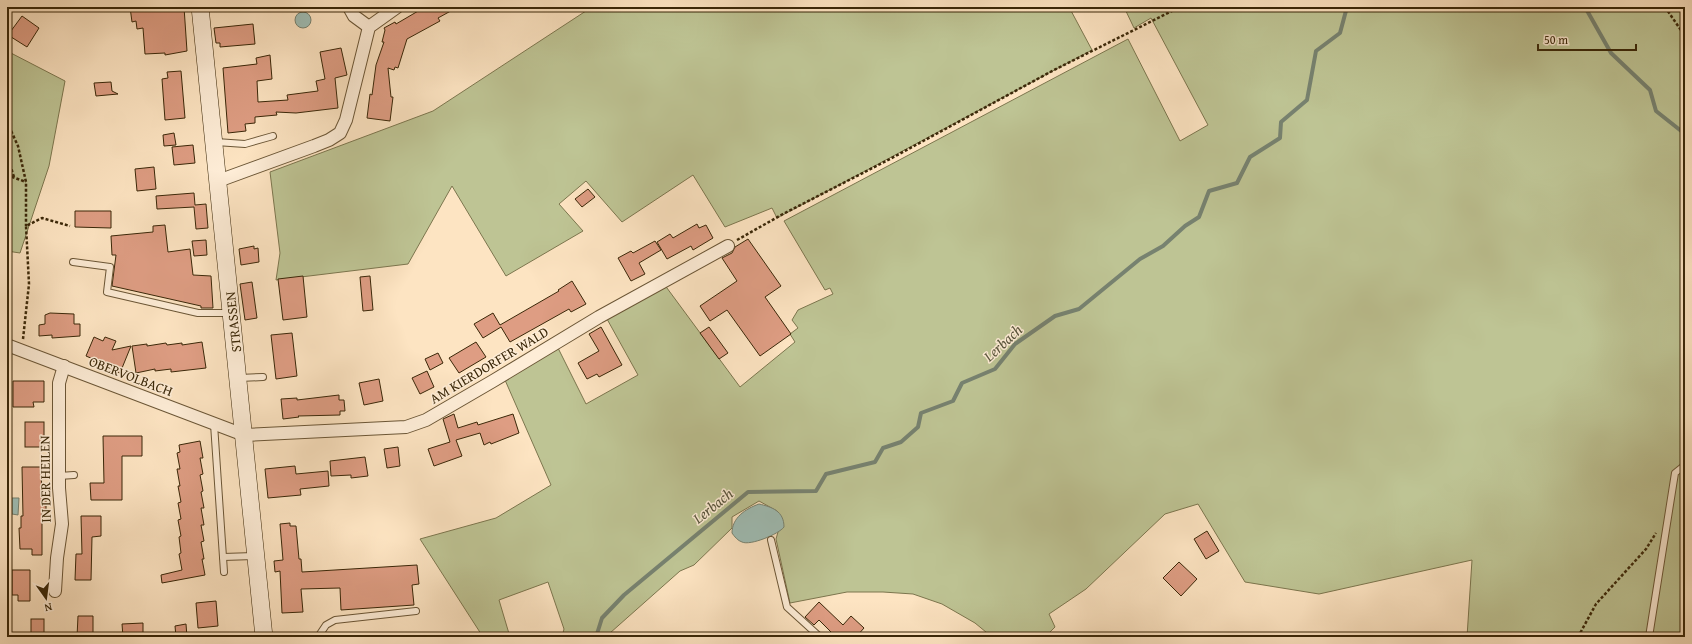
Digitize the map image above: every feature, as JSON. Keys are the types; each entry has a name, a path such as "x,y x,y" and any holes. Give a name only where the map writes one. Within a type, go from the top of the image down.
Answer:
{"main road":[{"name":"STRASSEN","path":"200,7 264,637"}],"street":[{"path":"349,7 354,16 369,27"},
{"path":"218,181 314,146 340,133 346,120 369,27 397,7"},
{"name":"AM KIERDORFER WALD","path":"244,435 406,427 426,420 494,381 598,317 728,246"},
{"name":"OBERVOLBACH","path":"7,345 244,435"},
{"name":"IN DER HEILEN","path":"55,591 57,558 62,524 59,476 59,383 64,366"}],"lane":[{"path":"214,142 245,144 273,136"},
{"path":"73,262 110,267 107,292 198,313 232,313"},
{"path":"238,378 263,377"},
{"path":"214,424 224,572"},
{"path":"1649,637 1675,474 1685,465"},
{"path":"59,476 74,475"},
{"path":"771,540 787,607 818,635"},
{"path":"223,557 255,556"},
{"path":"318,637 326,626 335,620 416,611"}],"path":[{"path":"728,246 783,214 890,159 1054,70 1180,7"},
{"path":"1665,7 1685,36"},
{"path":"7,122 18,146 26,182 26,226 29,284 21,350"},
{"path":"7,155 14,178"},
{"path":"7,175 26,182"},
{"path":"26,226 42,218 70,226"},
{"path":"1578,637 1596,604 1646,549 1658,529"}],"green space":[{"path":"592,7 1069,7 1092,50 777,218 772,208 725,227 693,175 622,222 586,181 559,204 583,231 506,276 452,186 408,264 276,280 280,253 270,172 433,111"},
{"path":"1124,7 1685,7 1685,637 1467,637 1472,560 1319,594 1245,582 1198,504 1165,514 1086,589 1049,614 1055,627 1045,637 992,637 975,623 942,604 913,594 847,592 790,603 776,539 778,532 777,511 759,501 732,517 732,528 694,565 680,571 610,633 608,637 562,637 564,629 548,582 499,600 510,637 483,637 420,539 496,518 551,485 505,380 558,348 586,404 638,375 607,319 664,284 740,387 795,342 790,334 798,328 792,320 798,310 833,294 830,288 825,290 784,221 1128,39 1180,141 1208,125 1151,18 1134,28"},
{"path":"7,51 65,81 49,166 20,253 7,251"}],"water":[{"path":"303,12 309,14 311,20 309,26 303,28 297,26 295,20 297,14"},
{"path":"12,498 19,498 18,515 12,514"},
{"path":"759,504 773,508 780,513 784,527 764,539 746,543 741,541 732,533 734,523 744,511"}],"building":[{"path":"130,7 184,7 187,51 165,55 165,53 145,54 143,28 137,29 136,21 132,22"},
{"path":"425,7 458,7 438,18 440,21 407,39 398,68 395,67 394,70 388,68 391,97 393,97 390,121 367,118 376,65 384,42 382,42 385,30 384,28 395,22 396,24"},
{"path":"22,16 39,28 27,47 8,35"},
{"path":"253,24 255,44 220,47 220,43 216,43 214,28"},
{"path":"341,48 347,75 335,78 338,108 296,113 276,112 277,115 255,117 255,123 245,124 246,131 228,133 223,68 257,64 256,58 270,55 272,79 257,81 258,102 288,100 287,95 318,91 316,81 325,79 320,52"},
{"path":"181,71 185,118 165,120 162,79 168,78 167,72"},
{"path":"111,82 112,91 118,94 96,96 94,83"},
{"path":"174,133 176,145 164,146 163,135"},
{"path":"193,145 195,163 174,165 172,147"},
{"path":"154,167 156,189 137,191 135,169"},
{"path":"588,189 595,197 582,207 575,199"},
{"path":"194,193 195,205 206,204 208,228 196,229 194,207 157,209 156,196"},
{"path":"75,211 111,211 111,228 75,227"},
{"path":"697,224 699,228 706,225 713,238 693,250 691,246 667,259 657,242 670,234 673,238"},
{"path":"165,225 168,252 190,249 193,275 211,276 213,308 201,308 201,306 112,286 116,255 112,255 111,236 153,232 153,226"},
{"path":"748,239 781,286 765,297 791,334 760,356 727,310 710,321 700,306 737,281 722,258 732,253 735,247"},
{"path":"206,240 207,255 194,256 192,241"},
{"path":"655,241 661,250 639,263 645,274 631,281 618,258 631,251 633,253"},
{"path":"254,246 254,249 258,248 259,262 241,265 239,249"},
{"path":"303,276 307,317 283,320 278,279"},
{"path":"370,276 373,310 363,311 360,277"},
{"path":"572,281 586,304 571,312 569,309 510,342 501,327 483,338 474,324 493,313 500,325 559,291 558,290"},
{"path":"252,282 257,318 245,320 240,284"},
{"path":"50,313 74,314 74,324 80,324 80,336 52,338 52,335 39,336 39,325 45,324 45,315"},
{"path":"601,327 622,365 599,377 597,374 587,379 578,363 599,351 589,334"},
{"path":"709,327 728,353 719,359 700,333"},
{"path":"292,333 297,376 276,379 271,335"},
{"path":"94,337 103,341 105,337 116,341 112,350 131,346 120,373 93,361 93,359 86,356"},
{"path":"202,342 206,368 171,372 171,369 155,371 155,369 136,373 132,346 147,344 147,346 166,343 167,345 182,343 182,345"},
{"path":"476,342 486,357 459,373 449,358"},
{"path":"438,353 443,363 430,370 425,359"},
{"path":"427,371 434,387 420,394 412,378"},
{"path":"379,379 383,401 364,405 359,383"},
{"path":"13,381 44,381 44,402 33,402 34,407 13,407"},
{"path":"339,395 339,400 344,400 345,411 340,411 340,415 298,416 299,417 283,419 281,399 297,398 297,400"},
{"path":"454,414 458,428 477,422 478,425 513,414 519,433 491,444 490,442 484,445 480,433 456,440 462,456 434,466 428,449 450,442 443,419"},
{"path":"25,422 44,422 44,447 25,447"},
{"path":"103,436 142,436 142,456 122,456 122,500 91,500 90,483 104,483"},
{"path":"200,441 203,458 200,458 203,474 200,475 203,491 201,492 204,508 201,508 204,525 201,525 204,541 201,542 205,575 162,583 161,575 182,570 179,554 181,553 179,537 181,536 178,520 181,519 178,503 181,502 177,469 180,469 177,453 180,452 179,445"},
{"path":"398,447 400,466 387,468 384,449"},
{"path":"365,457 368,476 351,478 351,475 331,476 330,461"},
{"path":"295,466 296,474 328,471 329,486 300,489 301,495 268,498 265,469"},
{"path":"22,467 41,467 42,499 46,499 46,511 42,511 42,555 32,555 32,549 20,549 19,528 21,528 21,516 23,516"},
{"path":"81,516 101,516 101,536 92,537 91,580 75,580 76,554 82,554"},
{"path":"290,523 290,526 296,526 299,559 301,559 302,572 417,565 419,584 412,585 414,605 341,610 340,588 301,589 303,612 282,613 280,571 275,572 274,561 283,560 280,524"},
{"path":"1207,531 1219,551 1206,559 1194,539"},
{"path":"1179,562 1197,579 1181,596 1163,578"},
{"path":"12,570 30,570 30,601 18,601 18,595 12,595"},
{"path":"216,601 218,626 198,628 196,603"},
{"path":"819,602 843,625 851,616 864,628 856,637 836,637 819,620 814,625 805,617"},
{"path":"78,616 93,616 93,637 77,637"},
{"path":"31,619 44,619 44,637 31,637"},
{"path":"143,623 143,637 123,637 122,624"},
{"path":"186,624 187,637 176,637 175,626"}],"waterway":[{"name":"Lerbach","path":"596,637 602,618 624,595 748,492 816,491 826,474 875,462 883,448 901,442 918,427 921,413 953,401 962,383 995,369 1015,344 1055,316 1079,309 1140,259 1163,246 1185,226 1199,217 1209,191 1237,183 1250,157 1280,138 1281,122 1307,100 1316,51 1340,33 1347,7"},
{"path":"1585,7 1611,53 1650,90 1656,111 1685,134"}]}
